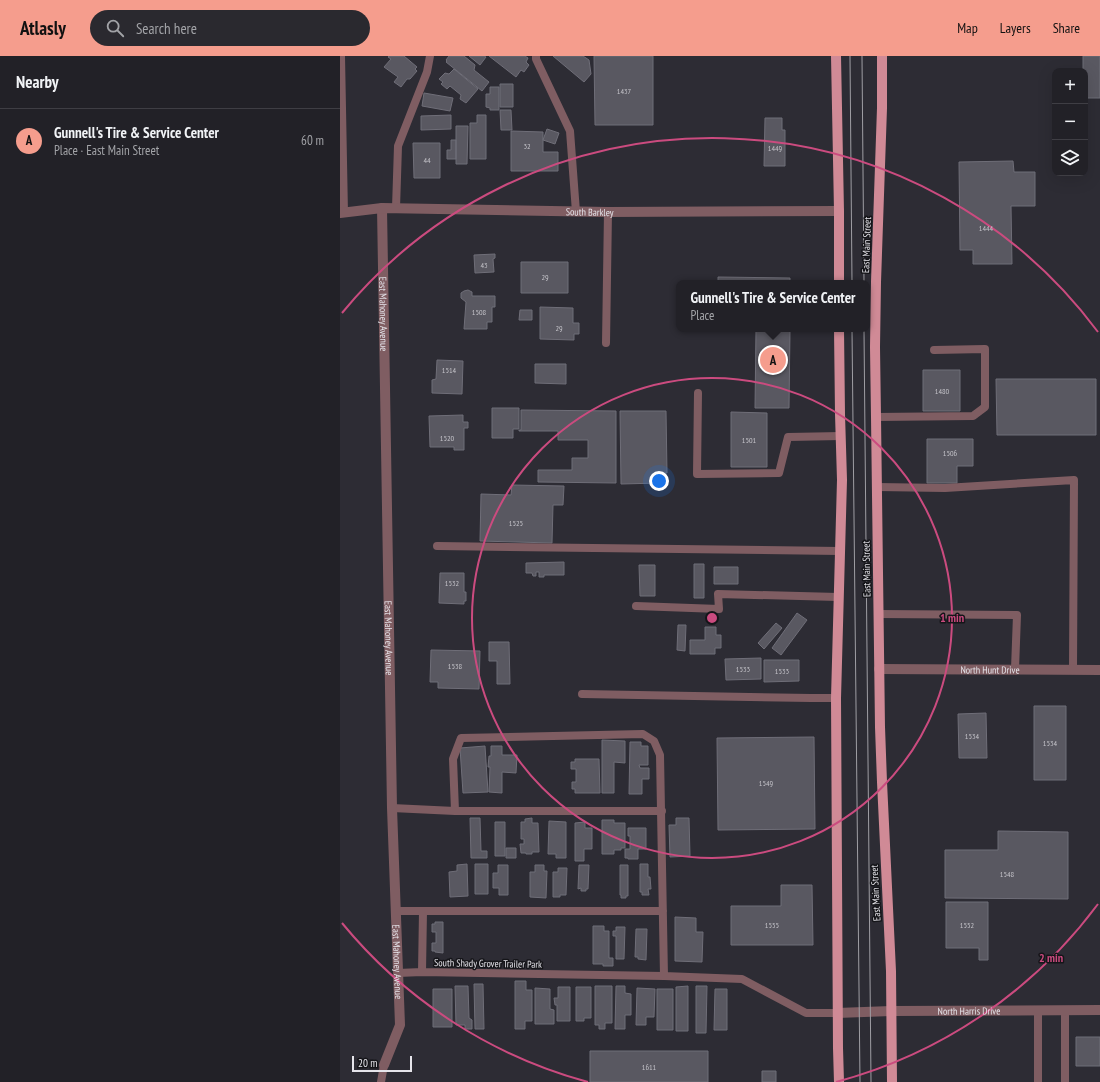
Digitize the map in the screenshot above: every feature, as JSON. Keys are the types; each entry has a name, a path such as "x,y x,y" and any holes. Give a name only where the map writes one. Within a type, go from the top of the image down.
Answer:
{"main road":[{"path":"836,56 838,99 839,280"},
{"name":"East Main Street","path":"882,56 882,116 875,348 878,614 882,774 891,970 892,1082"},
{"path":"839,332 842,480 836,698 837,1013 839,1082"}],"street":[{"name":"South Barkley","path":"342,213 382,208 576,212 839,211"},
{"name":"East Mahoney Avenue","path":"382,208 392,808 400,1025 384,1064"},
{"name":"North Hunt Drive","path":"880,669 1100,670"},
{"name":"North Harris Drive","path":"837,1013 891,1011 1100,1010"}],"lane":[{"path":"341,56 342,213"},
{"path":"396,208 398,146 427,72 430,56"},
{"path":"536,56 536,59 570,131 576,212"},
{"path":"606,343 608,212"},
{"path":"876,417 973,416 985,408 985,349 934,350"},
{"path":"698,393 698,474 779,473 788,437 840,436"},
{"path":"877,487 945,488 1074,480 1073,670"},
{"path":"437,546 840,551"},
{"path":"636,606 719,610 718,594 838,598"},
{"path":"878,614 1016,615 1015,670"},
{"path":"582,694 836,698"},
{"path":"455,811 453,759 461,738 643,734 654,741 660,755 664,976"},
{"path":"392,808 455,811 662,812"},
{"name":"South Shady Grover Trailer Park","path":"423,910 422,972 664,976 742,979 806,1013 837,1013"},
{"path":"396,911 663,911"},
{"path":"398,973 422,972"},
{"path":"1038,1010 1038,1082"},
{"path":"1065,1010 1065,1082"},
{"path":"381,1082 384,1064"}],"building":[{"path":"404,56 417,67 415,69 417,71 410,79 407,79 401,87 394,82 398,77 384,67 391,59 388,57"},
{"path":"449,56 464,56 475,65 474,70 489,82 482,91 446,62"},
{"path":"469,56 484,56 486,57 480,65"},
{"path":"489,56 525,56 528,58 526,62 529,65 524,72 521,70 516,77"},
{"path":"553,56 583,56 589,60 591,74 584,82"},
{"path":"594,56 653,56 653,125 595,125"},
{"path":"1083,56 1100,56 1100,98 1088,98 1088,68 1083,68"},
{"path":"454,69 478,89 466,103 460,99 461,95 450,86 447,89 441,84 443,82 439,79 445,73 449,74"},
{"path":"500,84 513,84 513,107 500,107"},
{"path":"490,87 499,87 499,110 490,110 490,108 486,107 486,94 490,94"},
{"path":"424,93 453,98 450,111 422,106"},
{"path":"500,110 511,110 512,130 501,130"},
{"path":"451,115 451,129 421,130 421,116"},
{"path":"477,115 486,115 486,159 470,159 470,123 477,123"},
{"path":"765,118 782,118 782,130 785,130 785,166 764,166"},
{"path":"456,126 468,126 467,164 456,164"},
{"path":"547,129 559,133 555,144 543,140"},
{"path":"511,131 543,132 543,152 558,152 558,171 511,171"},
{"path":"451,140 456,140 456,159 447,159 447,150 451,150"},
{"path":"413,143 440,143 440,178 414,178"},
{"path":"1013,161 1014,172 1035,172 1035,206 1011,206 1012,264 973,264 973,250 960,250 959,162"},
{"path":"495,254 495,258 493,259 494,272 475,273 474,255"},
{"path":"521,262 568,262 568,293 521,293"},
{"path":"718,277 790,278 790,280 718,280"},
{"path":"468,290 472,292 472,296 495,296 495,307 492,307 492,322 487,322 487,329 464,329 466,302 461,298 461,293"},
{"path":"540,307 573,308 573,323 579,323 579,334 574,334 574,340 540,339"},
{"path":"520,310 532,310 532,320 519,320"},
{"path":"756,332 790,332 789,408 755,408"},
{"path":"437,360 463,361 462,394 432,393 432,380 436,379"},
{"path":"535,364 566,364 566,384 535,383"},
{"path":"923,370 960,370 960,411 923,411"},
{"path":"996,379 1096,379 1096,435 997,435"},
{"path":"492,408 519,408 519,429 513,429 513,438 492,438"},
{"path":"521,410 616,411 616,483 538,482 538,470 572,470 572,458 588,458 588,440 558,440 558,431 519,431 521,430"},
{"path":"620,411 666,411 667,473 660,473 660,483 621,484"},
{"path":"731,412 767,413 767,467 731,467"},
{"path":"463,415 463,422 468,422 468,428 464,428 464,450 454,450 454,447 430,447 429,416"},
{"path":"927,439 973,439 973,466 957,466 957,483 927,483"},
{"path":"512,485 564,486 563,505 553,505 552,543 480,541 481,494 511,495"},
{"path":"564,562 564,575 544,575 544,577 539,577 539,572 536,572 536,576 533,576 532,573 526,573 526,563"},
{"path":"694,564 704,564 704,598 694,598"},
{"path":"639,565 655,565 655,596 640,596"},
{"path":"714,567 738,567 738,584 714,584"},
{"path":"440,573 464,573 464,592 466,592 466,601 464,601 464,604 439,603"},
{"path":"797,613 807,620 781,655 772,648"},
{"path":"776,623 782,628 764,649 758,643"},
{"path":"678,625 686,625 685,651 677,650"},
{"path":"705,627 716,627 716,635 721,635 721,648 715,648 715,654 690,654 690,640 705,640"},
{"path":"489,642 509,642 510,684 497,684 497,661 489,661"},
{"path":"431,650 480,651 479,689 438,688 438,682 430,682"},
{"path":"761,658 761,679 726,680 725,659"},
{"path":"764,660 799,660 799,681 764,682"},
{"path":"1034,706 1066,706 1066,780 1034,780"},
{"path":"986,713 987,758 959,758 958,714"},
{"path":"814,737 815,829 718,830 717,738"},
{"path":"602,740 625,741 625,763 614,762 614,793 602,793"},
{"path":"630,742 641,742 641,746 648,746 648,765 639,765 640,768 649,768 649,779 642,779 642,794 629,794"},
{"path":"485,746 488,792 463,793 460,748"},
{"path":"491,746 502,746 502,755 517,755 516,773 502,772 502,793 489,792 490,767 488,767 489,756 491,756"},
{"path":"575,759 599,759 600,793 575,793 575,789 572,789 572,782 576,782 576,769 571,769 571,762 575,762"},
{"path":"470,818 480,818 481,851 487,851 487,858 471,858"},
{"path":"532,818 532,823 538,823 539,852 532,852 532,854 521,853 520,844 524,844 524,839 521,839 521,822 525,822 525,819"},
{"path":"676,818 689,818 690,856 670,857 669,825 676,825"},
{"path":"602,820 614,820 614,823 625,823 625,848 621,848 621,850 614,850 614,854 602,854"},
{"path":"549,821 566,822 566,858 556,858 556,854 548,854"},
{"path":"495,822 505,822 505,856 495,856"},
{"path":"585,822 585,828 592,828 592,849 584,849 584,861 575,861 575,823"},
{"path":"628,828 646,828 646,849 638,849 638,859 625,858 625,849 630,849 630,836 628,836"},
{"path":"998,831 1068,832 1068,899 945,898 945,850 998,850"},
{"path":"506,848 516,848 516,858 506,858"},
{"path":"467,864 468,896 450,897 449,872 457,871 457,865"},
{"path":"475,864 488,864 488,894 475,894"},
{"path":"640,864 648,864 648,877 650,877 651,889 648,889 649,895 642,895 642,892 640,892"},
{"path":"498,865 508,865 508,895 499,895 499,888 493,888 493,873 498,873"},
{"path":"535,865 544,865 544,871 547,871 546,898 530,897 530,872 535,872"},
{"path":"579,865 589,865 588,889 586,889 586,891 581,891 581,888 578,889"},
{"path":"620,865 628,865 628,896 626,896 626,898 621,898 620,895"},
{"path":"558,868 567,868 566,895 553,897 553,872 558,872"},
{"path":"781,885 812,885 813,945 731,945 731,906 781,906"},
{"path":"946,902 988,902 988,960 979,960 979,948 946,948"},
{"path":"675,917 696,918 696,932 703,932 702,962 675,961"},
{"path":"435,922 443,922 443,953 432,951 432,943 436,943 436,932 432,932 432,924 435,924"},
{"path":"593,926 604,926 604,931 609,931 609,958 613,958 613,966 593,964"},
{"path":"616,927 625,927 624,959 616,959 616,936 613,936 613,931 616,931"},
{"path":"636,929 647,929 646,960 635,957"},
{"path":"515,981 526,981 526,990 532,990 532,1021 525,1021 525,1029 515,1029"},
{"path":"474,984 483,984 484,1029 475,1029"},
{"path":"455,986 468,986 469,1018 472,1020 472,1029 465,1029 465,1025 456,1025"},
{"path":"595,986 612,986 612,1023 605,1023 605,1029 599,1029 599,1025 595,1025"},
{"path":"616,986 625,986 625,993 631,994 631,1015 625,1015 625,1029 615,1029"},
{"path":"688,986 688,1031 676,1031 676,987"},
{"path":"696,986 707,986 706,1033 696,1033"},
{"path":"558,987 570,987 570,1021 557,1021 557,1005 555,1005 554,998 558,998"},
{"path":"576,987 591,987 591,1018 584,1018 584,1021 576,1021"},
{"path":"535,988 550,989 550,1009 554,1010 554,1024 535,1024"},
{"path":"637,988 655,989 654,1017 646,1017 646,1025 636,1025"},
{"path":"433,989 452,989 452,1027 433,1027"},
{"path":"657,989 673,989 673,1030 657,1030"},
{"path":"715,989 727,989 727,1030 714,1030"},
{"path":"1076,1037 1100,1037 1100,1066 1076,1066"},
{"path":"590,1051 708,1051 708,1082 590,1082"},
{"path":"762,1071 776,1071 776,1082 762,1082"}],"tram line":[{"path":"850,56 852,280"},
{"path":"862,56 864,280"},
{"path":"852,332 860,1082"},
{"path":"864,332 871,1082"}],"place":[{"name":"Gunnell's Tire & Service Center","path":"773,360"}]}
